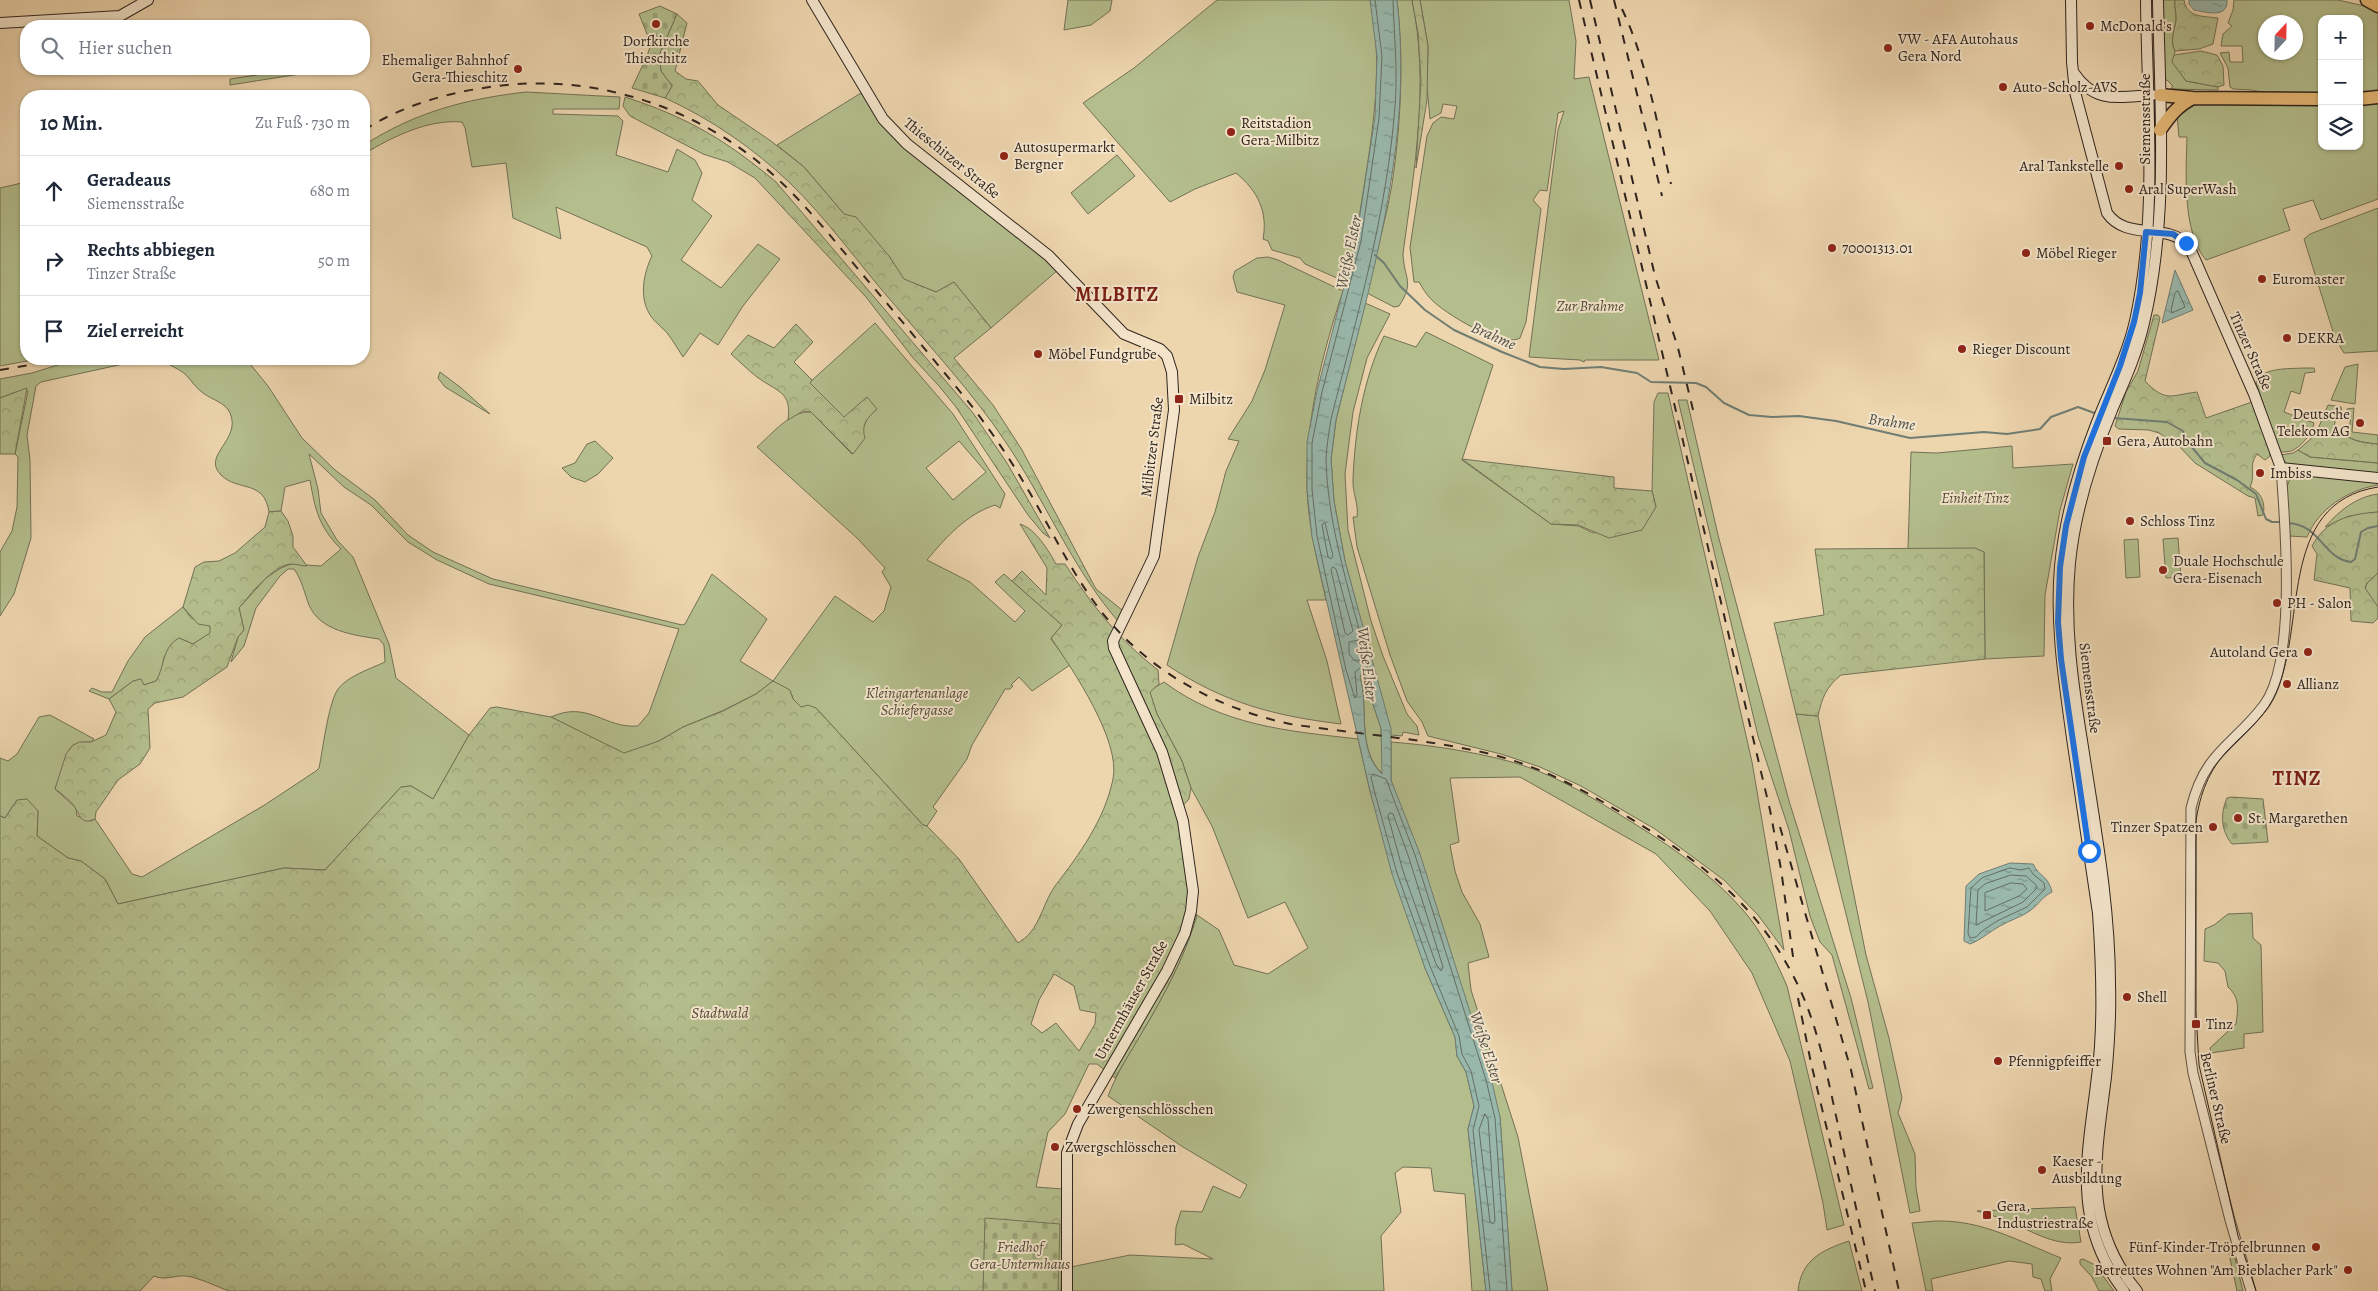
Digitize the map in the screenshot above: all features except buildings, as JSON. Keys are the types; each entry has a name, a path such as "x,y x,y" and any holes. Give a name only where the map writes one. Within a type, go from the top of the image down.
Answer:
{"highway":[{"path":"2367,0 2378,6"},
{"path":"2363,98 2378,96"},
{"path":"2156,98 2188,101 2318,99"},
{"path":"2160,130 2173,112 2188,101"}],"main road":[{"path":"54,20 120,16 148,0"},
{"name":"Thieschitzer Straße","path":"812,0 883,119 907,144 1018,231"},
{"path":"2072,0 2074,73 2079,108 2092,161 2110,217 2120,225 2152,232 2173,234"},
{"name":"Siemensstraße","path":"2146,0 2160,130 2158,218 2152,232"},
{"name":"Siemensstraße","path":"2137,1291 2102,1243 2089,1219 2085,1170 2100,1047 2102,997 2100,950 2098,913 2061,659 2058,622 2060,567 2076,481 2108,408 2134,322 2152,232 2158,0"},
{"path":"4,23 20,22"},
{"path":"2074,73 2088,90 2079,108"},
{"name":"Siemensstraße","path":"2088,90 2108,97 2156,98"},
{"name":"Tinzer Straße","path":"2158,218 2173,234 2183,240 2191,251 2254,394 2282,468"},
{"name":"Milbitzer Straße","path":"1018,231 1077,283 1124,334 1160,349 1167,356 1172,372 1174,410 1154,556 1113,641"},
{"path":"2282,468 2378,478"},
{"name":"Untermhäuser Straße","path":"1067,1291 1067,1153 1078,1124 1167,971 1185,933 1191,911 1193,891 1183,821 1162,752 1114,648 1113,641"},
{"name":"Siemensstraße","path":"2102,1243 2107,1266 2124,1291"}],"street":[{"name":"Tinzer Straße","path":"2191,846 2191,808 2201,776 2223,746 2265,704 2275,683 2285,625 2282,468"},
{"name":"Berliner Straße","path":"2191,846 2189,1021 2191,1059 2230,1220 2251,1291"}],"green space":[{"path":"1068,0 1112,0 1110,11 1091,25 1064,30"},
{"name":"Reitstadion Gera-Milbitz","path":"1217,0 1370,0 1376,48 1376,96 1356,238 1346,282 1305,264 1300,258 1272,250 1268,241 1263,239 1264,220 1260,203 1250,187 1236,173 1195,189 1170,202 1083,103 1134,68"},
{"path":"1397,0 1412,0 1420,63 1420,95 1415,159 1403,254 1408,286 1399,306 1394,307 1367,293 1390,198 1398,139 1401,69"},
{"path":"1412,0 1420,0 1428,46 1427,100 1416,168 1421,80 1418,33"},
{"name":"Zur Brahme","path":"1420,0 1569,0 1576,41 1574,79 1589,77 1659,360 1585,360 1584,362 1580,360 1529,357 1558,130 1564,111 1558,113 1547,191 1540,190 1533,200 1541,209 1526,322 1520,338 1512,340 1501,338 1474,328 1447,312 1427,295 1419,282 1414,282 1410,247 1427,136 1433,123 1441,117 1454,119 1457,106 1443,104 1441,113 1430,119 1427,87 1428,46"},
{"path":"2161,0 2175,0 2176,19 2173,40 2175,51 2173,62 2186,81 2218,87 2218,90 2172,89 2172,85 2167,80 2163,80"},
{"path":"2175,0 2184,0 2188,10 2196,15 2218,18 2213,44 2199,49 2175,51 2173,40 2176,19"},
{"path":"2234,0 2338,0 2378,9 2378,92 2363,94 2363,15 2318,15 2318,95 2274,94 2233,89 2230,87 2228,68 2220,53 2229,52 2230,62 2243,62 2242,46 2221,46 2223,34 2232,26 2228,23 2233,10"},
{"path":"660,6 677,14 659,55 661,71 672,86 665,98 632,88 651,44 639,14"},
{"path":"677,14 687,23 675,71 686,79 698,81 718,105 771,141 804,167 844,214 856,217 889,256 904,279 936,292 954,282 991,328 954,358 993,405 1022,450 1096,589 1122,610 1117,620 1086,578 1019,463 979,405 817,211 790,183 746,146 699,115 665,98 672,86 661,71 659,55"},
{"path":"2201,51 2217,55 2223,66 2224,85 2218,87 2186,81 2172,62 2174,55"},
{"path":"256,75 294,75 230,85 230,79"},
{"path":"526,92 620,97 619,109 553,109 553,114 618,116 623,121 616,155 668,172 677,149 695,160 702,173 692,200 712,216 681,260 721,288 758,244 780,259 743,306 718,345 700,333 683,357 668,334 651,316 646,306 643,292 647,269 652,256 647,247 556,207 561,239 513,218 506,163 472,167 465,128 462,122 436,123 423,126 386,141 370,150 370,142 422,116 462,103"},
{"path":"861,93 889,133 941,175 961,194 971,198 1038,251 1058,270 991,328 954,282 936,292 903,279 889,256 844,214 804,167 777,145"},
{"path":"625,97 668,113 705,131 740,154 776,182 973,413 1007,463 1050,538 1043,533 1028,515 956,407 939,386 913,358 866,297 755,178 728,162 703,154 630,116 623,106"},
{"path":"2318,102 2318,150 2363,150 2363,103 2378,102 2378,199 2321,220 2313,200 2283,209 2290,230 2206,260 2198,248 2189,218 2186,184 2187,137 2179,137 2177,114 2190,104"},
{"path":"1117,155 1135,176 1088,214 1071,193"},
{"path":"20,183 20,362 0,366 0,188"},
{"path":"2378,208 2378,351 2344,353 2335,338 2304,239 2310,234"},
{"path":"1268,257 1343,291 1328,339 1316,388 1307,463 1309,516 1326,600 1307,600 1327,661 1341,724 1294,717 1251,706 1209,689 1167,665 1198,557 1215,512 1226,471 1239,441 1228,439 1252,401 1265,370 1285,305 1237,292 1233,277 1235,271 1257,258"},
{"path":"1365,303 1390,314 1367,358 1353,412 1345,474 1348,530 1371,621 1383,656 1407,714 1417,726 1419,735 1403,732 1402,736 1391,735 1345,561 1334,501 1331,459 1336,420"},
{"path":"2154,315 2158,315 2160,318 2145,381 2152,388 2169,396 2197,392 2206,418 2252,402 2269,444 2270,456 2265,460 2257,454 2254,458 2250,487 2262,498 2264,506 2263,515 2258,516 2255,498 2248,496 2195,463 2178,445 2159,433 2149,430 2119,429 2115,426 2126,392 2138,371"},
{"name":"Kleingartenanlage Schiefergasse","path":"875,323 953,414 1005,494 1000,508 995,505 966,520 949,535 927,560 970,582 1015,622 1025,611 995,582 1004,574 1062,625 1051,639 1070,665 1032,691 1019,677 1011,685 1013,686 1010,689 1005,689 972,745 967,759 933,807 937,811 927,826 923,825 816,708 801,707 793,699 792,695 773,681 835,596 873,622 884,611 891,587 882,572 885,568 858,539 757,447 789,419 804,412 811,412 852,454 867,419 877,409 844,418 809,383","holes":["959,441 986,472 953,500 926,468"]},
{"path":"796,324 813,342 794,362 812,380 810,383 844,417 867,397 877,409 864,425 865,438 853,454 811,412 803,411 788,420 788,403 782,393 757,377 731,354 748,335 774,348"},
{"path":"1426,332 1493,365 1462,460 1551,524 1579,526 1593,533 1656,507 1652,491 1654,402 1658,393 1668,393 1752,762 1784,950 1758,915 1724,880 1655,829 1581,786 1540,767 1501,754 1428,736 1422,722 1407,701 1390,655 1357,547 1353,517 1357,517 1357,512 1353,479 1361,406 1365,388 1384,336 1416,347"},
{"path":"2358,364 2355,404 2331,400 2345,367"},
{"path":"58,365 119,365 41,382 36,386 27,435 30,460 31,538 14,594 0,616 0,552 12,531 17,507 18,457 15,454 28,391 16,392 0,398 0,379 32,373"},
{"path":"171,365 251,365 268,386 302,438 335,470 375,500 408,535 433,552 493,579 682,625 685,624 712,574 767,619 740,661 773,681 756,694 722,711 683,727 659,741 624,754 551,717 564,713 586,713 626,726 638,726 649,713 679,629 489,584 437,560 408,542 371,505 344,487 309,454 318,489 321,513 337,540 353,557 389,644 396,678 469,735 433,799 411,786 401,787 325,870 284,868 118,904 105,879 81,861 68,858 37,836 38,811 17,800 5,818 0,816 0,758 8,761 17,754 39,717 50,715 94,739 91,742 76,744 70,748 55,789 76,808 77,816 91,821 95,819 132,874 142,877 263,806 316,771 319,768 331,705 338,689 353,677 385,662 384,645 379,639 338,630 321,621 309,605 297,573 294,569 288,569 280,576 256,608 244,646 231,662 238,637 244,630 239,608 266,578 291,564 321,566 341,549 319,518 310,480 285,487 281,511 269,512 262,495 256,490 228,480 221,475 216,468 216,461 231,431 230,413 222,404 200,391 185,374"},
{"path":"2314,368 2315,372 2305,373 2300,394 2291,391 2284,412 2314,423 2313,427 2306,440 2298,447 2291,451 2279,452 2256,382 2259,377 2270,371"},
{"path":"440,372 490,414 445,387 438,378"},
{"path":"27,388 15,454 0,454 0,398"},
{"path":"1678,400 1687,400 1718,535 1789,801 1851,998 1873,1088 1869,1089 1832,955 1820,942 1810,916 1789,830 1758,736"},
{"path":"2328,405 2341,407 2342,413 2336,412 2334,431 2349,432 2351,414 2347,413 2347,409 2354,408 2352,432 2378,435 2378,444 2331,435 2318,429"},
{"path":"2318,429 2331,435 2378,444 2378,463 2310,457 2298,450 2314,436"},
{"path":"595,441 613,458 598,474 585,482 571,477 562,468 575,463 587,444"},
{"name":"Einheit Tinz","path":"2012,446 2013,468 2073,464 2060,510 2045,595 2044,656 1985,659 1984,552 1908,549 1911,452 1937,453"},
{"path":"2298,450 2310,457 2378,463 2378,474 2287,464 2280,455 2293,453"},
{"path":"1462,459 1614,477 1614,488 1652,491 1656,507 1642,530 1609,538 1578,525 1551,524"},
{"path":"2299,474 2378,482 2378,485 2356,491 2336,502 2319,517 2307,537 2289,536 2286,489 2291,476"},
{"path":"2378,494 2378,512 2349,516 2325,527 2348,506 2362,498"},
{"path":"281,511 288,521 293,536 293,547 307,566 291,564 277,570 262,582 239,608 244,630 238,637 227,667 183,697 155,703 148,709 150,748 140,764 118,780 96,812 95,819 90,821 83,820 70,801 55,789 66,754 72,746 79,742 91,742 106,735 116,712 109,699 133,681 141,679 144,685 156,681 167,652 174,642 179,638 193,644 210,633 210,626 198,624 183,607 195,567 204,562 219,561 235,553 265,527 269,512"},
{"path":"2378,512 2378,573 2367,583 2365,588 2378,607 2378,618 2373,623 2351,621 2350,588 2314,580 2317,554 2312,546 2331,524 2357,514"},
{"name":"Stadtwald","path":"1020,524 1036,535 1056,564 1065,564 1085,594 1107,621 1131,647 1158,670 1159,684 1150,692 1157,714 1182,761 1191,788 1189,799 1178,811 1189,882 1188,902 1197,915 1172,979 1115,1078 1097,1064 1089,1064 1065,1114 1048,1132 1036,1187 1063,1189 1061,1291 229,1291 197,1278 182,1276 162,1278 154,1276 140,1291 0,1291 0,816 5,818 17,800 27,799 38,811 37,836 68,858 81,861 105,879 118,904 284,868 325,870 401,787 411,786 433,799 469,735 490,708 497,707 551,717 624,753 659,741 683,727 723,711 756,694 773,681 790,690 793,699 801,707 808,705 816,708 923,825 927,826 959,859 1018,943 1034,928 1051,892 1090,836 1104,808 1113,779 1114,763 1103,726 1071,668 1051,638 1062,625 1012,581 1022,571 1046,595 1047,568","holes":["1054,974 1074,986 1080,1010 1096,1013 1095,1024 1079,1051 1056,1023 1042,1033 1031,1024 1039,1000"]},
{"path":"2178,538 2181,577 2166,578 2163,539"},
{"path":"2138,539 2140,577 2126,578 2124,540"},
{"path":"1975,548 1984,552 1985,659 1841,675 1825,693 1818,716 1796,714 1774,623 1824,615 1815,549"},
{"path":"2378,573 2378,609 2365,589 2367,583"},
{"path":"183,607 191,618 210,626 211,633 193,644 179,638 164,657 161,673 156,681 144,685 133,681 109,699 89,691 92,688 102,692 112,692 128,661 145,637"},
{"path":"1362,672 1381,728 1383,774 1369,753 1366,741 1364,701 1360,677"},
{"path":"1164,682 1186,697 1233,717 1281,729 1358,739 1370,791 1425,968 1455,1037 1457,1056 1466,1072 1474,1106 1468,1129 1486,1291 1472,1291 1465,1194 1434,1191 1431,1168 1403,1167 1395,1173 1401,1212 1381,1236 1384,1291 1061,1291 1061,1269 1130,1255 1213,1259 1183,1244 1175,1245 1176,1227 1181,1211 1202,1212 1213,1186 1240,1198 1247,1185 1183,1147 1108,1096 1119,1071 1172,979 1197,915 1219,930 1234,965 1268,974 1308,948 1285,902 1248,918 1212,826 1191,788 1182,761 1157,714 1149,691"},
{"path":"1796,714 1818,716 1866,955 1889,1038 1902,1098 1898,1113 1915,1154 1916,1188 1920,1211 1910,1213 1868,1002"},
{"path":"1391,742 1479,754 1522,765 1551,776 1591,797 1668,845 1700,869 1729,895 1763,937 1787,986 1844,1225 1827,1230 1823,1203 1790,1061 1752,973 1710,911 1656,854 1520,777 1450,778 1459,842 1450,845 1455,871 1462,892 1480,924 1489,957 1468,963 1471,990 1518,1137 1548,1291 1512,1291 1500,1117 1391,780"},
{"path":"2227,798 2263,799 2268,842 2232,844 2228,839 2223,822 2223,810"},
{"path":"2252,913 2253,938 2261,945 2263,1032 2244,1034 2244,1048 2211,1053 2210,1048 2236,1024 2238,1009 2235,995 2228,987 2225,971 2218,963 2204,961 2205,929 2214,925 2228,914"},
{"path":"2075,1207 2081,1242 2071,1243 2051,1240 2003,1219 1977,1211"},
{"name":"Friedhof Gera-Untermhaus","path":"985,1218 1060,1224 1058,1291 983,1291"},
{"path":"1936,1221 1969,1224 1985,1228 2061,1258 2050,1279 2052,1291 2045,1291 2041,1279 2033,1277 2032,1264 2009,1261 1931,1279 1933,1291 1926,1291 1912,1223"},
{"path":"1849,1241 1862,1291 1798,1291 1803,1271 1814,1258 1830,1248"},
{"path":"2232,1246 2243,1291 2237,1291 2228,1249"},
{"path":"2083,1259 2095,1265 2114,1291 2099,1291 2092,1277 2080,1264 2080,1260"}],"water":[{"name":"Weiße Elster","path":"1370,0 1397,0 1401,53 1399,107 1394,160 1375,265 1336,420 1331,459 1334,501 1345,561 1391,729 1391,780 1420,854 1491,1078 1500,1117 1512,1291 1486,1291 1468,1129 1474,1106 1466,1072 1457,1056 1455,1037 1425,968 1392,874 1370,791 1312,537 1307,490 1307,442 1317,391 1356,240 1375,117 1377,56","holes":["1362,672 1381,728 1382,774 1374,764 1366,740 1364,701 1360,677"]},
{"path":"2189,0 2227,0 2224,10 2210,13 2194,10 2189,4"},
{"path":"2175,270 2193,310 2162,323"},
{"path":"2010,863 2033,864 2046,879 2052,892 2034,908 1978,940 1970,944 1964,941 1966,886 1979,874"}],"waterway":[{"name":"Brahme","path":"1375,255 1384,263 1400,286 1425,310 1454,330 1502,352 1540,367 1564,369 1601,367 1637,373 1651,382 1696,383 1706,387 1724,403 1749,415 1772,417 1799,416 1836,421 1910,438 1984,432 2007,434 2040,429 2051,417 2078,407 2097,414"},
{"name":"Brahme","path":"2114,418 2167,422 2183,431 2191,446 2205,463 2237,480 2256,494 2266,519 2272,522 2283,522"},
{"name":"Brahme","path":"2287,523 2307,529 2334,554 2341,559 2351,562 2355,559 2361,532 2378,526"}],"tram line":[{"path":"2256,1291 2238,1236 2199,1065 2196,1012 2196,821 2206,783 2221,758 2258,720 2273,699 2284,671 2300,574 2309,543 2323,517 2345,498 2378,487"}],"railway":[{"path":"1579,0 1770,810 1781,869 1794,964"},
{"path":"1590,0 1655,276 1678,348 1695,418"},
{"path":"1614,0 1662,196"},
{"path":"1622,9 1639,51 1671,184"},
{"path":"370,126 400,111 438,98 478,89 518,84 554,84 591,88 626,95 661,106 694,121 726,139 756,160 783,184 824,228 983,421 1020,476 1066,558 1092,599 1111,623 1154,664 1205,695 1232,707 1261,716 1290,724 1470,749 1511,760 1545,772 1608,805 1652,832 1706,871 1752,915 1772,941 1790,969 1805,1001 1816,1031 1824,1063 1875,1291"},
{"path":"0,370 30,365"},
{"path":"1780,827 1851,1070 1899,1291"},
{"path":"1798,998 1811,1063 1866,1291"}],"place":[{"name":"Dorfkirche Thieschitz","path":"656,24"},
{"name":"McDonald's","path":"2090,26"},
{"name":"VW - AFA Autohaus Gera Nord","path":"1888,48"},
{"name":"Ehemaliger Bahnhof Gera-Thieschitz","path":"518,69"},
{"name":"Auto-Scholz-AVS","path":"2003,87"},
{"name":"Reitstadion Gera-Milbitz","path":"1231,132"},
{"name":"Autosupermarkt Bergner","path":"1004,156"},
{"name":"Aral Tankstelle","path":"2119,166"},
{"name":"Aral SuperWash","path":"2129,189"},
{"name":"70001313.01","path":"1832,248"},
{"name":"Möbel Rieger","path":"2026,253"},
{"name":"Euromaster","path":"2262,279"},
{"name":"DEKRA","path":"2287,338"},
{"name":"Rieger Discount","path":"1962,349"},
{"name":"Möbel Fundgrube","path":"1038,354"},
{"name":"Milbitz","path":"1179,399"},
{"name":"Deutsche Telekom AG","path":"2360,423"},
{"name":"Gera, Autobahn","path":"2107,441"},
{"name":"Imbiss","path":"2260,473"},
{"name":"Schloss Tinz","path":"2130,521"},
{"name":"Duale Hochschule Gera-Eisenach","path":"2163,570"},
{"name":"PH - Salon","path":"2277,603"},
{"name":"Autoland Gera","path":"2308,652"},
{"name":"Allianz","path":"2287,684"},
{"name":"St. Margarethen","path":"2238,818"},
{"name":"Tinzer Spatzen","path":"2213,827"},
{"name":"Shell","path":"2127,997"},
{"name":"Tinz","path":"2196,1024"},
{"name":"Pfennigpfeiffer","path":"1998,1061"},
{"name":"Zwergenschlösschen","path":"1077,1109"},
{"name":"Zwergschlösschen","path":"1055,1147"},
{"name":"Kaeser - Ausbildung","path":"2042,1170"},
{"name":"Gera, Industriestraße","path":"1987,1215"},
{"name":"Fünf-Kinder-Tröpfelbrunnen","path":"2316,1247"},
{"name":"Betreutes Wohnen \"Am Bieblacher Park\"","path":"2348,1270"}],"district":[{"name":"MILBITZ","path":"1117,294"},
{"name":"TINZ","path":"2297,778"}],"route":[{"path":"2089,851 2061,659 2058,622 2060,567 2066,526 2076,481 2084,457 2129,341 2140,293 2146,232 2173,234 2186,243"}]}
